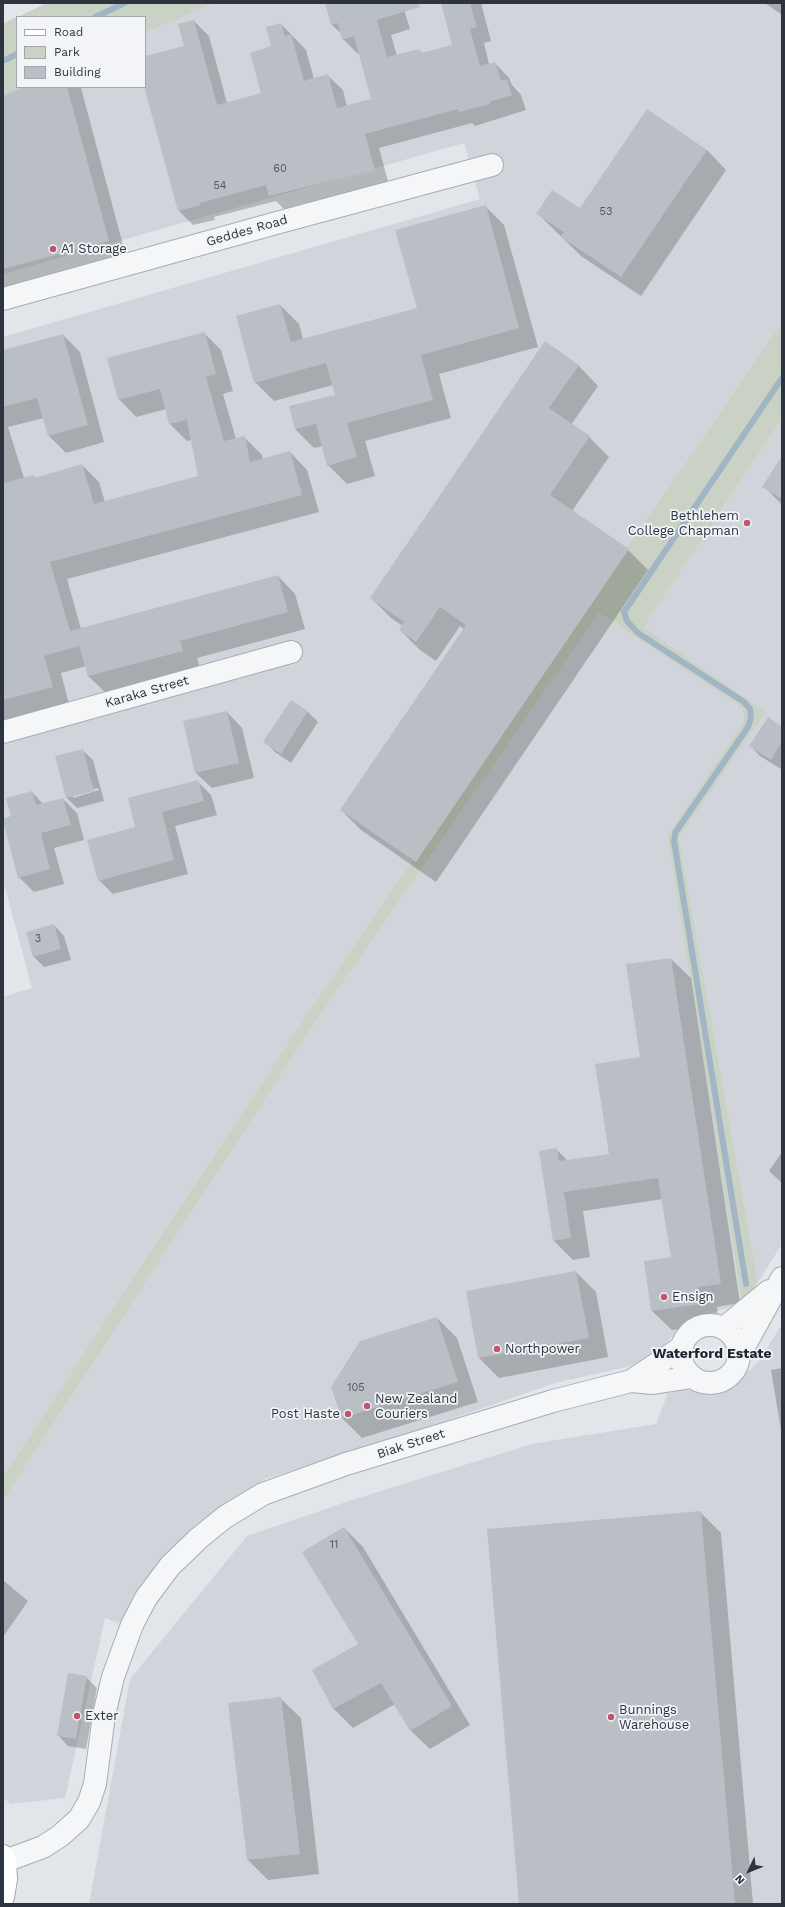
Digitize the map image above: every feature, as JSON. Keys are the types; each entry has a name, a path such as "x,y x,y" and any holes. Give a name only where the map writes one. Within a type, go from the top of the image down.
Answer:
{"main road":[{"path":"3,1897 6,1879 4,1859"}],"street":[{"name":"Geddes Road","path":"3,299 492,165"},
{"name":"Karaka Street","path":"3,732 291,652"},
{"path":"724,1328 780,1281"},
{"path":"740,1354 736,1340 724,1328 712,1325 698,1327 687,1335 681,1348 683,1366 692,1377 707,1383 723,1380 734,1371 740,1354 780,1281"},
{"name":"Biak Street","path":"4,1859 43,1847 60,1836 79,1819 89,1802 95,1784 104,1715 113,1677 132,1625 146,1598 170,1566 199,1538 225,1517 263,1494 346,1464 463,1427 553,1401 631,1381 681,1348"},
{"name":"Biak Street","path":"631,1381 653,1383 692,1377"}],"shaded area":[{"path":"215,3 782,3 782,322 309,1011 3,1476 3,997 32,988 3,880 3,337 480,199 464,143 3,274 3,97 23,88 146,88 146,33"},
{"path":"782,419 782,1244 758,1282 679,838 766,712 644,627"},
{"path":"599,613 739,705 744,713 743,722 667,835 742,1304 684,1323 654,1357 631,1366 555,1383 428,1427 265,1479 203,1520 137,1596 121,1624 105,1618 65,1798 11,1804 3,1798 3,1501 319,1017"},
{"path":"782,1324 782,1904 89,1904 130,1679 247,1536 352,1500 532,1444 656,1424 668,1393 686,1390 707,1393 734,1386 758,1362"}],"green space":[{"path":"47,3 215,3 146,33 146,16 20,16"},
{"path":"16,18 16,88 23,88 3,97 3,24"},
{"path":"782,322 782,419 644,627 766,712 679,838 758,1282 742,1304 667,835 743,722 744,713 738,705 599,613 319,1017 3,1501 3,1476 309,1011"}],"building":[{"path":"325,3 419,3 420,7 377,20 387,57 420,49 421,53 452,45 441,3 470,3 477,27 470,29 480,66 495,62 501,81 507,79 512,95 489,102 490,104 459,112 458,109 365,134 375,170 269,196 266,185 200,203 201,205 178,211 145,90 146,56 184,46 178,24 194,20 217,105 261,93 250,53 271,46 266,27 281,23 285,36 291,34 304,81 328,74 337,108 371,99 354,36 342,40 338,23 331,25"},
{"path":"20,88 67,88 109,241 3,269 3,96"},
{"path":"647,109 707,150 621,277 561,237 564,232 536,214 552,190 580,208"},
{"path":"486,205 519,328 421,355 433,400 347,423 357,457 327,466 316,424 295,429 289,406 335,395 326,363 254,383 236,316 280,304 291,342 417,308 395,230"},
{"path":"205,332 216,374 206,377 224,441 245,436 250,462 290,451 302,495 50,562 70,631 278,575 288,612 180,641 183,651 88,676 79,646 44,656 53,687 3,700 3,483 34,475 35,478 82,464 94,504 198,476 187,420 169,424 160,389 118,400 107,358"},
{"path":"63,334 88,425 48,436 37,398 3,407 3,350"},
{"path":"545,341 579,365 549,408 590,436 550,495 629,549 416,862 340,810 466,625 440,607 416,642 399,630 404,622 370,598"},
{"path":"782,456 782,499 762,487"},
{"path":"291,700 308,711 281,754 263,742"},
{"path":"227,711 239,763 195,773 183,721"},
{"path":"768,717 782,727 782,742 771,760 749,746"},
{"path":"83,749 94,791 66,798 55,756"},
{"path":"198,780 204,801 162,812 174,860 98,881 87,840 135,827 128,798"},
{"path":"32,791 36,805 63,798 71,825 41,833 50,869 18,878 3,821 3,819 11,816 6,798"},
{"path":"54,924 61,949 33,957 26,932"},
{"path":"671,958 721,1284 698,1287 701,1304 651,1311 644,1261 671,1257 658,1178 564,1192 571,1238 553,1241 539,1151 557,1148 559,1161 609,1154 595,1064 640,1057 626,964"},
{"path":"576,1271 589,1338 478,1358 466,1291"},
{"path":"437,1317 458,1382 342,1418 331,1387 360,1341"},
{"name":"Bunnings Warehouse","path":"701,1511 735,1904 519,1904 487,1529"},
{"path":"344,1527 452,1706 410,1731 381,1683 333,1709 312,1670 358,1644 302,1552"},
{"path":"68,1673 87,1676 76,1739 57,1736"},
{"path":"281,1697 300,1854 247,1860 228,1703"}],"waterway":[{"path":"97,16 125,3"},
{"path":"3,61 16,54"},
{"path":"746,1284 674,841 675,833 748,727 751,717 750,709 744,702 638,633 627,621 624,612 782,378"}],"place":[{"name":"A1 Storage","path":"53,249"},
{"name":"Bethlehem College Chapman","path":"747,523"},
{"name":"Ensign","path":"664,1297"},
{"name":"Northpower","path":"497,1349"},
{"name":"New Zealand Couriers","path":"367,1406"},
{"name":"Post Haste","path":"348,1414"},
{"name":"Exter","path":"77,1716"},
{"name":"Bunnings Warehouse","path":"611,1717"}],"district":[{"name":"Waterford Estate","path":"712,1354"}]}
